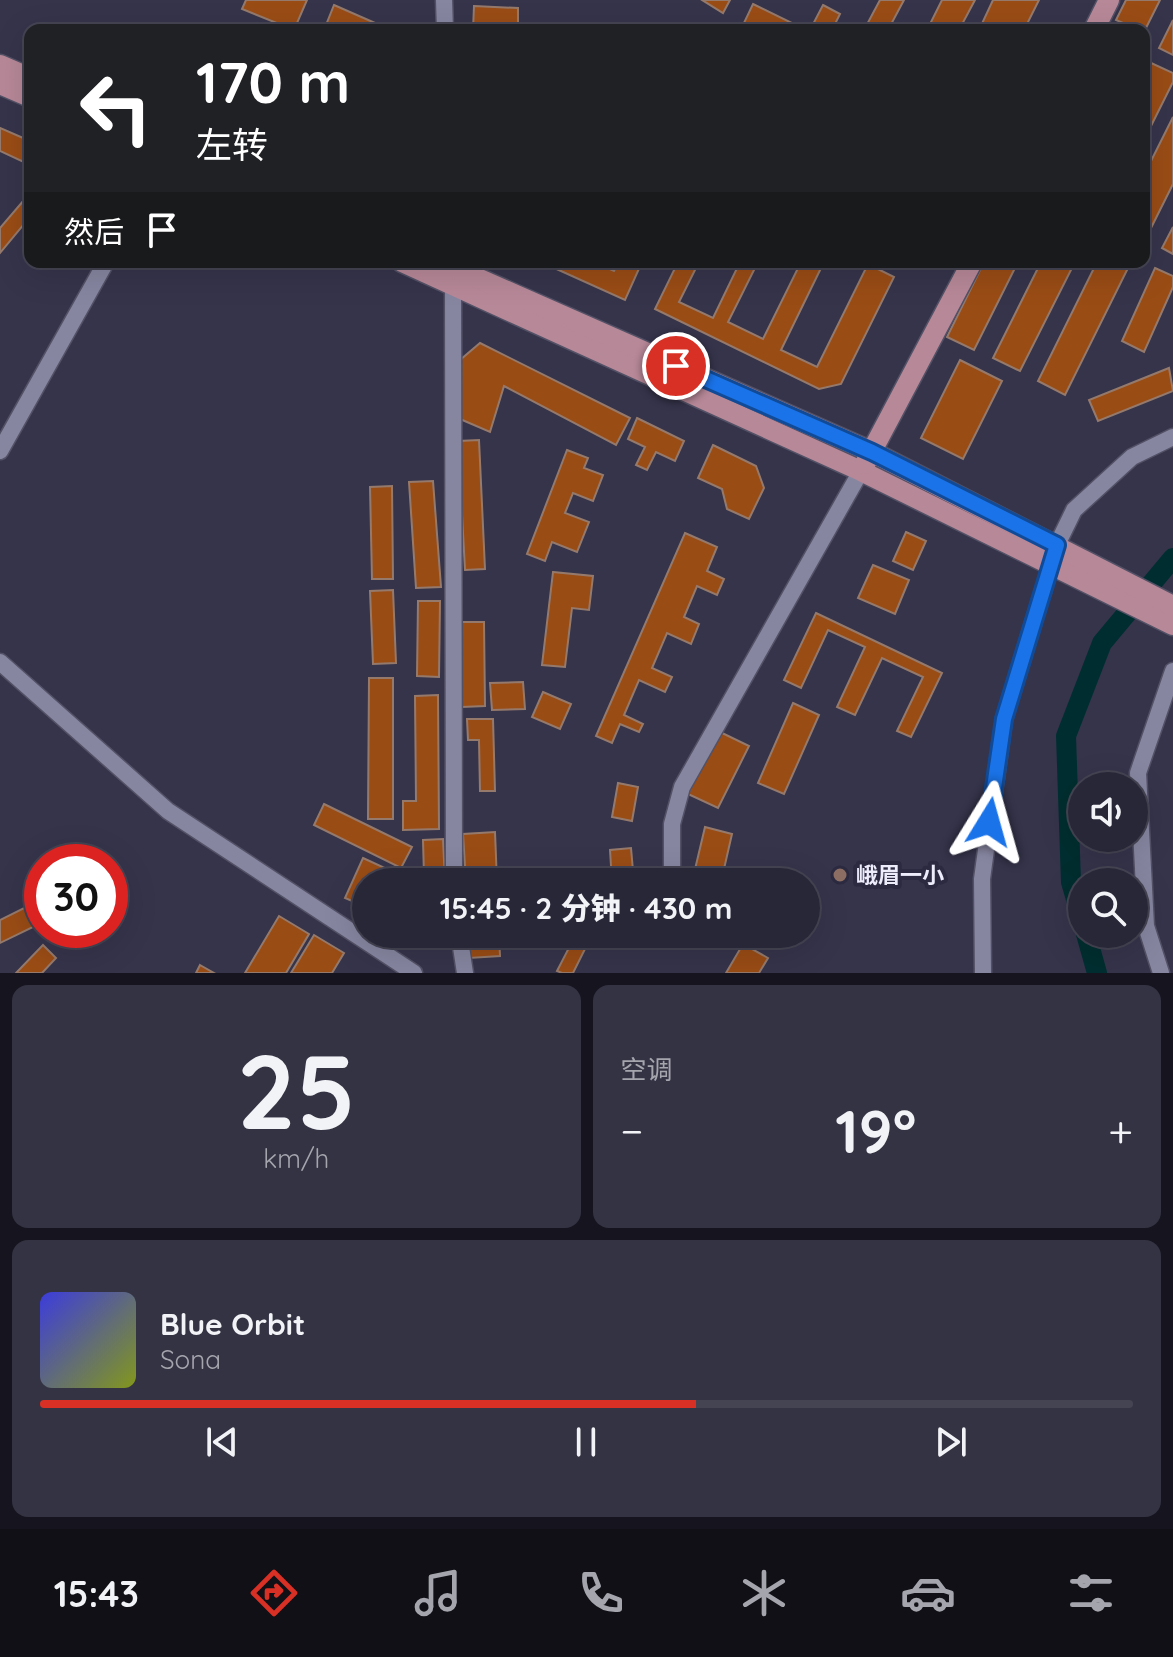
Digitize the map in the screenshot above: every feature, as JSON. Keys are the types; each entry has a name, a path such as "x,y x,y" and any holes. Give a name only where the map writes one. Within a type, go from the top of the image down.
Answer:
{"main road":[{"path":"1097,24 1109,0"},
{"path":"0,65 24,75"},
{"path":"0,84 24,94"},
{"path":"861,471 969,268"},
{"path":"450,269 872,452 1053,555"},
{"path":"450,269 861,471 1173,606"},
{"path":"1082,568 1173,625"}],"street":[{"path":"444,0 445,24"},
{"path":"0,451 103,268"},
{"path":"450,269 454,868"},
{"path":"983,973 982,879 1004,719 1053,555 1074,510 1132,457 1173,437"},
{"path":"672,868 672,824 682,787 861,471"},
{"path":"0,662 168,811 414,973"},
{"path":"1161,973 1146,926 1138,773 1173,671"},
{"path":"461,948 465,973"}],"building":[{"path":"246,0 307,0 297,24 279,24 242,9"},
{"path":"702,0 730,0 723,13"},
{"path":"880,0 904,0 891,24 867,24"},
{"path":"942,0 975,0 962,24 930,24"},
{"path":"993,0 1039,0 1027,24 982,24"},
{"path":"1126,0 1160,0 1148,24 1125,24 1116,20"},
{"path":"753,4 794,24 743,24"},
{"path":"334,5 377,24 326,24"},
{"path":"823,5 840,14 835,24 813,24"},
{"path":"474,6 518,8 518,24 473,24"},
{"path":"1173,20 1173,55 1159,48"},
{"path":"1150,62 1173,73 1173,82 1150,128"},
{"path":"1173,117 1173,184 1150,230 1150,163"},
{"path":"0,128 24,138 24,162 0,151"},
{"path":"24,200 24,224 0,253 0,228"},
{"path":"1173,227 1173,254 1162,248"},
{"path":"554,268 607,268 614,271 615,268 639,268 625,300"},
{"path":"675,268 696,268 679,302 713,318 737,268 755,268 728,322 763,339 798,268 821,268 781,350 817,367 866,268 876,268 894,277 841,384 819,389 655,309"},
{"path":"981,268 1015,268 974,350 947,337"},
{"path":"1038,268 1072,268 1020,371 993,358"},
{"path":"1094,268 1128,268 1065,395 1038,381"},
{"path":"1155,268 1173,276 1173,287 1144,352 1122,341"},
{"path":"480,343 630,418 616,445 504,386 490,432 460,419 460,360"},
{"path":"960,360 1002,381 963,459 921,438"},
{"path":"1169,368 1173,391 1098,421 1089,400"},
{"path":"637,418 684,441 675,461 656,452 647,470 636,465 645,447 628,439"},
{"path":"479,440 485,569 465,570 458,441"},
{"path":"713,445 756,466 764,488 749,519 727,509 722,489 698,478"},
{"path":"567,450 588,458 584,468 603,475 593,501 573,493 565,513 589,522 577,552 552,542 545,561 527,554"},
{"path":"433,481 441,587 416,588 409,482"},
{"path":"392,486 393,579 372,579 370,487"},
{"path":"906,532 926,541 913,570 893,561"},
{"path":"685,533 717,547 707,571 724,579 717,595 697,586 684,617 699,624 691,644 667,633 652,668 672,677 665,692 639,680 624,715 643,724 639,732 620,724 612,743 596,736"},
{"path":"873,565 909,580 895,614 858,598"},
{"path":"553,572 593,576 589,610 572,608 565,667 542,665"},
{"path":"393,590 396,663 373,664 370,591"},
{"path":"418,601 440,601 439,677 417,676"},
{"path":"816,613 942,673 911,737 897,731 923,677 882,658 855,715 837,707 865,647 828,630 801,688 784,680"},
{"path":"462,622 484,622 485,706 462,707"},
{"path":"369,678 393,678 393,819 368,819"},
{"path":"523,682 525,709 492,710 490,683"},
{"path":"543,692 571,704 560,729 532,717"},
{"path":"438,695 439,829 403,830 403,801 416,801 415,696"},
{"path":"793,703 819,715 784,794 758,783"},
{"path":"467,719 493,719 495,791 480,791 479,740 468,740"},
{"path":"718,731 749,746 718,808 688,794"},
{"path":"618,783 638,787 632,821 612,817"},
{"path":"324,804 412,847 401,868 314,825"},
{"path":"705,827 732,834 724,868 695,868"},
{"path":"495,832 496,868 465,868 463,834"},
{"path":"443,839 444,868 424,868 423,840"},
{"path":"631,848 633,868 611,868 610,850"},
{"path":"363,858 385,868 358,868"},
{"path":"352,882 352,901 345,898"},
{"path":"24,908 24,931 0,943 0,920"},
{"path":"279,916 309,934 286,973 245,973"},
{"path":"314,935 344,953 332,973 291,973"},
{"path":"40,948 46,948 56,958 42,973 16,973"},
{"path":"469,948 500,948 500,956 469,958"},
{"path":"569,948 586,948 573,973 557,971"},
{"path":"741,948 750,948 768,958 759,973 726,973"},
{"path":"200,965 214,973 196,973"}],"waterway":[{"path":"1071,868 1066,736 1102,643 1173,558"},
{"path":"1090,948 1097,973"}],"place":[{"name":"峨眉一小","path":"840,875"}],"route":[{"path":"676,366 872,452 1057,545 1030,622 1004,719 989,822"}]}
